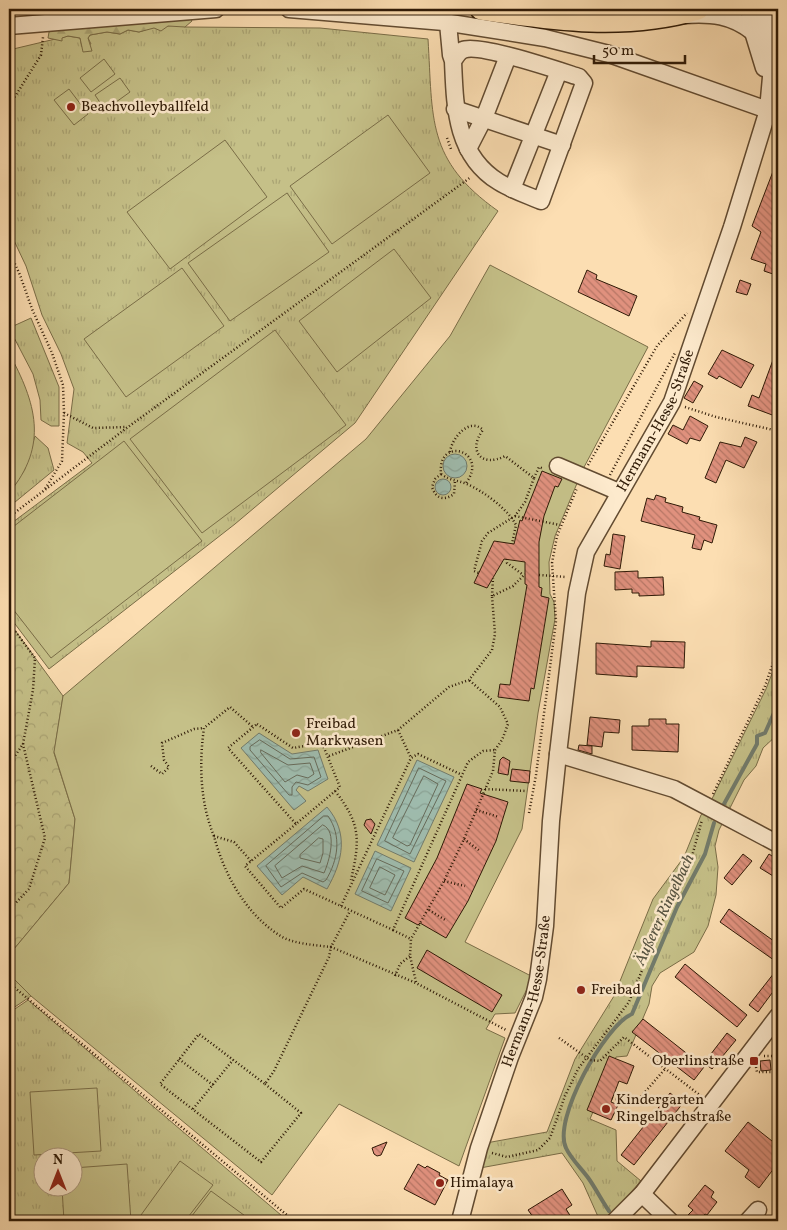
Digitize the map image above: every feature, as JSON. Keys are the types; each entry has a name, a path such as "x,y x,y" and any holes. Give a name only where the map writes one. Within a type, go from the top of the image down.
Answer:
{"main road":[{"path":"481,9 590,22 634,21 675,16 698,9"}],"street":[{"path":"9,26 216,9"},
{"path":"289,9 448,23 522,34 596,50 773,112"},
{"name":"Hermann-Hesse-Straße","path":"460,1221 479,1148 518,1035 534,997 538,979 545,926 551,822 558,754 580,578 586,552 612,489 672,402 773,112 770,89 753,32 749,9"},
{"name":"Hermann-Hesse-Straße","path":"763,9 772,66 770,89"},
{"path":"675,16 723,16 741,23 753,32"},
{"path":"448,23 458,128 468,149 483,169 498,182 541,201 584,83 579,77 508,56 465,49 453,61"},
{"path":"468,149 484,118 508,56"},
{"path":"512,189 559,71"},
{"path":"455,109 562,146"},
{"path":"554,469 612,489"},
{"path":"558,754 674,789 778,844"},
{"path":"616,1221 642,1194 710,1104 753,1054 778,1016"},
{"path":"642,1194 670,1221"}],"path":[{"path":"9,106 41,55 43,41 41,22"},
{"path":"9,517 128,427 472,176 478,183"},
{"path":"9,251 52,353 63,385 62,461 44,491"},
{"path":"612,489 673,353 689,352"},
{"path":"672,402 716,417 778,431"},
{"path":"64,413 93,428 128,427"},
{"path":"450,452 452,443 465,428 474,424 483,430 476,438 475,445 477,453 482,458 496,460 505,456 534,478"},
{"path":"441,474 440,466 443,457 450,452 460,451 469,456 473,464 472,476 466,483"},
{"path":"479,573 474,571 482,541 488,533 514,516 525,502 538,467 554,469"},
{"path":"441,474 456,482 466,483 514,516 561,525"},
{"path":"441,474 434,479 432,487 434,494 439,498 448,498 454,494 456,482"},
{"path":"512,544 516,525 514,516"},
{"path":"492,596 513,586 523,574 507,563 507,559"},
{"path":"539,575 580,578"},
{"path":"329,756 398,730 449,687 469,680 492,650 495,634 492,596 493,578"},
{"path":"9,624 35,658 32,690 22,744 9,765"},
{"path":"479,1148 507,1157 538,1150 550,1138 565,1096 587,1056 629,1002 662,922 691,860 706,806 764,686 778,648"},
{"path":"416,983 410,956 411,939 429,910 464,839 493,771 495,750 502,740 508,724 500,707 469,680"},
{"path":"151,766 162,774 169,767 164,760 162,743 194,729 204,728 230,707 253,728"},
{"path":"296,824 228,748 257,724 293,748 322,742 340,787 334,791 296,824 245,866 280,908 304,889 411,939"},
{"path":"204,728 201,781 208,822 235,890 261,920 279,936 331,948 395,976 416,983 490,1023 518,1035"},
{"path":"398,730 411,758"},
{"path":"9,910 29,890 45,838 22,744"},
{"path":"393,930 468,762 482,751 495,750"},
{"path":"341,906 411,758 418,754 462,775"},
{"path":"485,788 528,791"},
{"path":"334,791 349,810 356,828 358,844 350,886"},
{"path":"476,810 499,817"},
{"path":"214,836 234,842 251,861"},
{"path":"464,839 480,851"},
{"path":"444,881 465,886"},
{"path":"429,910 447,921"},
{"path":"265,1084 274,1071 350,911"},
{"path":"395,976 400,964 410,956"},
{"path":"9,983 294,1221"},
{"path":"198,1034 265,1084 301,1113 261,1162 160,1084 198,1034"},
{"path":"559,1038 587,1056 590,1060 600,1061 624,1037 710,1104"},
{"path":"774,1072 773,1056 753,1054 756,1072 774,1072 778,1075"},
{"path":"179,1059 213,1085"},
{"path":"193,1109 233,1060"},
{"path":"612,1098 630,1103 638,1100 665,1069"}],"green space":[{"path":"190,18 192,21 185,27 168,26 161,31 154,28 139,32 128,30 120,34 107,32 90,35 88,38 92,51 83,52 80,38 68,36 62,38 62,41 48,38 49,32 54,30"},
{"path":"179,25 185,27 320,28 428,39 433,115 438,136 457,174 498,211 355,423 235,524 49,669 9,616 9,525 92,463 83,452 67,443 74,389 61,354 42,315 26,266 9,230 9,95 13,93 9,75 9,50 68,36 80,38 82,47 91,44 88,38 90,35 107,32 120,34 128,30 139,32 154,27"},
{"name":"Beachvolleyballfeld","path":"104,59 115,74 91,92 80,78"},
{"name":"Beachvolleyballfeld","path":"120,78 130,92 105,110 95,95"},
{"name":"Beachvolleyballfeld","path":"69,89 88,114 74,125 54,100"},
{"path":"388,115 430,173 332,244 290,186"},
{"path":"225,140 267,197 170,269 127,212"},
{"path":"287,193 329,252 230,321 188,263"},
{"path":"394,249 431,298 337,372 299,321"},
{"name":"Freibad Markwasen","path":"490,265 648,347 583,469 555,536 549,562 550,594 554,602 555,619 538,713 522,829 465,942 533,977 515,1013 495,1014 486,1029 505,1038 459,1166 339,1104 272,1195 31,996 9,974 9,955 69,883 75,819 54,752 63,696 366,439 450,336"},
{"path":"182,268 224,326 126,397 84,339"},
{"path":"31,318 59,387 59,426 51,426 41,420 40,400 33,374 9,328"},
{"path":"275,330 346,425 202,533 130,439"},
{"path":"9,353 26,389 34,424 34,441 30,458 22,475 9,493"},
{"path":"35,436 48,448 54,470 9,507 9,494 25,469"},
{"path":"124,441 202,541 51,658 9,604 9,530"},
{"path":"9,622 63,696 54,753 75,819 69,883 9,955"},
{"path":"778,658 778,734 763,748 756,766 744,780 719,830 715,846 718,867 716,895 708,926 694,952 660,973 652,986 649,1004 627,1056 616,1057 590,1119 616,1130 617,1161 641,1181 605,1221 600,1221 583,1183 562,1153 480,1168 486,1143 547,1132 575,1059 614,996 653,899 684,857 701,815 709,805 766,689"},
{"path":"9,974 31,996 9,1011"},
{"path":"28,1000 288,1221 9,1221 9,1013"},
{"path":"97,1088 101,1151 82,1152 82,1148 34,1148 30,1092"},
{"path":"180,1161 213,1185 185,1221 149,1221 141,1215"},
{"path":"127,1164 131,1221 64,1221 63,1198 82,1198 82,1167"},
{"path":"211,1191 252,1221 188,1221"}],"water":[{"path":"455,454 463,458 467,466 463,474 455,478 447,474 443,466 447,458"},
{"path":"443,479 451,487 443,495 435,487"},
{"path":"259,733 292,754 318,750 328,779 308,791 299,786 296,790 306,801 294,810 241,748"},
{"path":"417,760 454,777 414,862 377,845"},
{"path":"327,807 339,827 341,847 337,868 327,889 303,877 282,895 257,866"},
{"path":"375,851 411,868 391,911 355,894"}],"building":[{"path":"777,161 778,268 776,275 764,271 766,264 751,259 761,232 752,226"},
{"path":"587,270 597,275 596,279 637,296 629,316 578,292"},
{"path":"740,280 751,284 747,295 736,292"},
{"path":"777,349 778,409 775,416 748,406 752,395 759,398"},
{"path":"722,350 754,365 741,388 719,376 717,379 708,374"},
{"path":"694,381 703,386 693,403 684,398"},
{"path":"690,416 708,426 700,441 690,438 687,444 668,434 673,425 683,430"},
{"path":"745,437 757,442 744,468 726,460 716,483 705,478 720,442 741,447"},
{"path":"542,471 562,479 558,487 555,486 544,516 539,542 539,587 542,588 541,596 549,598 534,689 531,688 529,701 498,697 500,684 510,685 527,585 525,584 525,562 504,559 487,588 474,583 494,541 514,544 520,520 522,521"},
{"path":"656,495 666,498 665,502 683,507 682,512 700,517 699,520 717,525 712,543 704,540 701,550 692,548 695,535 641,521 647,498 654,500"},
{"path":"613,534 625,536 620,569 604,566 606,554 610,555"},
{"path":"638,571 638,578 663,577 664,595 639,596 639,593 632,593 632,589 615,590 615,572"},
{"path":"651,641 685,642 684,668 637,666 637,677 596,674 596,643 651,647"},
{"path":"590,717 620,720 619,733 604,732 602,747 587,745"},
{"path":"649,719 666,719 666,724 679,724 678,752 632,750 632,726 649,726"},
{"path":"579,745 592,746 592,754 578,750"},
{"path":"503,757 510,761 508,775 498,773 500,760"},
{"path":"512,769 530,771 529,783 510,781"},
{"path":"467,784 482,789 480,793 508,802 496,841 468,901 446,938 420,923 418,925 405,918 437,858"},
{"path":"371,819 375,824 371,834 364,825 366,820"},
{"path":"743,854 752,861 732,885 724,878"},
{"path":"769,854 778,860 778,879 760,868"},
{"path":"729,909 778,944 778,963 720,922"},
{"path":"427,950 502,995 492,1012 417,968"},
{"path":"685,964 747,1015 737,1027 675,977"},
{"path":"778,968 778,985 758,1012 749,1005"},
{"path":"643,1019 704,1067 694,1080 632,1032"},
{"path":"727,1033 736,1040 712,1069 704,1063"},
{"path":"609,1056 634,1066 627,1084 619,1081 611,1102 618,1105 611,1120 587,1110"},
{"path":"770,1060 771,1070 761,1071 760,1061"},
{"path":"670,1093 683,1103 634,1165 621,1155"},
{"path":"748,1122 772,1141 778,1132 778,1163 759,1188 745,1177 749,1170 725,1151"},
{"path":"387,1142 381,1155 377,1156 374,1154 372,1148"},
{"path":"418,1164 425,1168 427,1166 448,1180 435,1205 404,1189"},
{"path":"705,1185 714,1192 711,1197 717,1202 707,1215 705,1214 699,1221 696,1221 688,1215 693,1210 688,1206"},
{"path":"562,1189 572,1205 566,1209 571,1217 565,1221 536,1221 528,1210"}],"waterway":[{"name":"Äußerer Ringelbach","path":"724,804 757,744 757,736 765,733 778,704"},
{"name":"Äußerer Ringelbach","path":"609,1211 589,1179 566,1148 564,1135 567,1117 574,1096 596,1054 608,1036 621,1022 632,1014 677,907 705,854 714,823"}],"place":[{"name":"Beachvolleyballfeld","path":"71,107"},
{"name":"Freibad Markwasen","path":"296,733"},
{"name":"Freibad","path":"581,990"},
{"name":"Oberlinstraße","path":"754,1061"},
{"name":"Kindergarten Ringelbachstraße","path":"606,1109"},
{"name":"Himalaya","path":"440,1183"}]}
